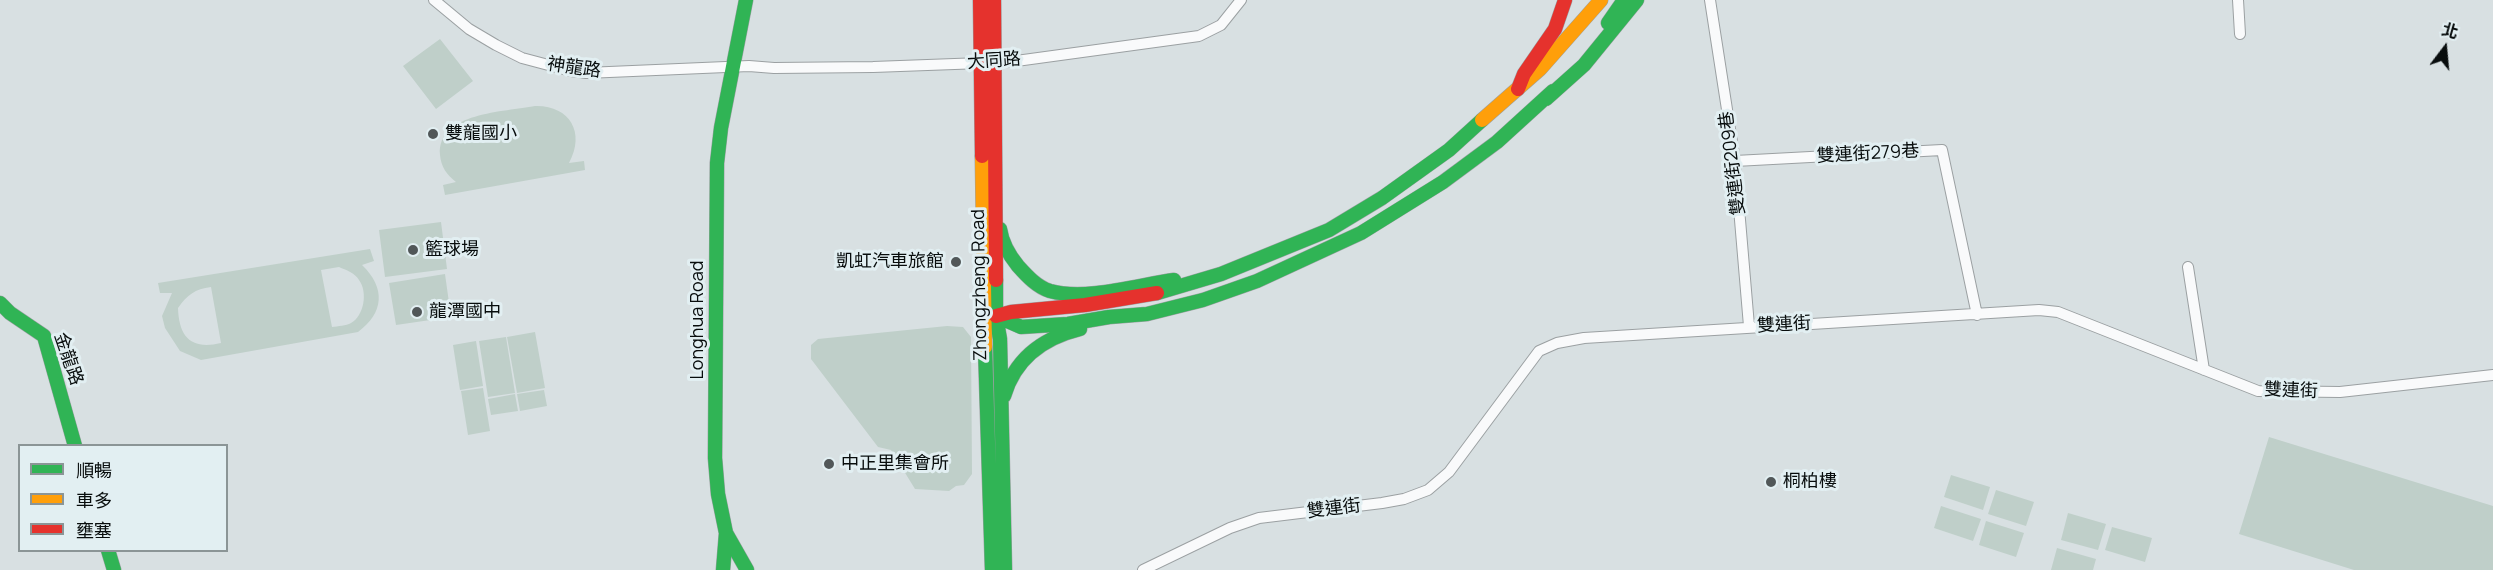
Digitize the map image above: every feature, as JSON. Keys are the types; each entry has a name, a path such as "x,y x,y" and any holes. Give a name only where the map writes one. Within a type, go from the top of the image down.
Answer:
{"main road":[{"name":"Longhua Road","path":"747,0 732,66 718,151 715,219 715,458 718,494 726,533 747,570"},
{"name":"Zhongzheng Road","path":"980,0 988,62 996,203 996,316 1000,339 1005,570"},
{"name":"Zhongzheng Road","path":"992,570 984,318 988,62 994,0"},
{"path":"1518,89 1524,74 1556,29 1565,0"},
{"path":"996,316 1011,312 1085,305 1162,292 1221,274 1329,230 1382,198 1449,150 1540,69 1601,0"},
{"path":"1546,99 1624,0"},
{"path":"1000,417 1005,389 1020,362 1038,345 1075,330 1115,324 1203,300 1257,281 1362,233 1452,175 1497,142 1546,99 1566,85 1591,58 1637,0"},
{"path":"996,203 1001,236 1012,257 1026,275 1049,290 1063,293 1089,292 1221,274"},
{"name":"金龍路","path":"0,303 5,310 35,327 44,336 74,444"},
{"path":"996,316 1021,327 1068,324 1147,314"},
{"path":"723,570 726,533"},
{"path":"109,552 114,570"}],"street":[{"name":"神龍路","path":"434,0 478,34 522,58 547,66 586,73 732,66"},
{"name":"大同路","path":"732,66 851,68 988,62 1100,51 1198,36 1221,25 1241,0"},
{"name":"雙連街209巷","path":"1710,0 1735,161 1749,326"},
{"path":"2238,0 2240,34"},
{"name":"雙連街279巷","path":"1735,161 1942,150 1977,315"},
{"path":"2188,267 2204,370"},
{"name":"雙連街","path":"1143,570 1230,528 1259,518 1382,504 1428,490 1449,472 1539,351 1557,343 1584,338 1749,326 2039,310 2058,312 2258,391 2340,392 2493,375"}],"shaded area":[{"path":"440,39 473,81 436,109 403,66"},
{"path":"535,106 557,110 571,122 576,141 569,163 584,161 585,170 445,195 443,185 456,182 445,170 440,155 442,141 449,130 475,117"},
{"name":"籃球場","path":"441,222 447,269 385,277 379,230"},
{"path":"370,249 374,261 362,265 375,282 379,300 373,317 358,332 201,360 180,351 165,328 162,316 172,293 160,293 158,283","holes":["339,267 359,280 364,297 362,309 355,320 332,327 321,270","211,287 221,343 202,345 195,343 184,334 178,308 192,293"]},
{"path":"445,274 451,317 396,325 389,283"},
{"path":"947,326 963,327 971,337 972,474 964,485 956,486 949,491 915,489 891,450 878,447 811,359 811,345 818,339"},
{"path":"535,332 545,388 517,393 507,337"},
{"path":"506,337 515,393 488,397 479,341"},
{"path":"476,341 483,386 460,390 453,345"},
{"path":"483,388 490,431 468,435 461,391"},
{"path":"544,390 547,406 520,411 517,394"},
{"path":"515,394 518,411 491,415 488,399"},
{"path":"2269,437 2493,506 2493,570 2354,570 2239,534"},
{"path":"1951,475 1990,487 1983,510 1944,497"},
{"path":"1996,490 2034,502 2026,526 1988,514"},
{"path":"1941,506 1981,519 1973,541 1934,528"},
{"path":"2068,513 2106,524 2098,550 2061,540"},
{"path":"1986,521 2024,533 2016,557 1979,545"},
{"path":"2112,527 2152,538 2145,562 2105,550"},
{"path":"2057,548 2096,559 2093,570 2051,570"}],"traffic: fast":[{"path":"746,0 721,128 717,163 715,458 718,494 726,533 747,570"},
{"path":"1608,23 1624,0"},
{"path":"1546,99 1584,65 1637,0"},
{"path":"996,316 1021,327 1068,324 1147,314 1203,300 1257,281 1361,233 1443,182 1497,142 1553,91"},
{"path":"1157,293 1221,274 1329,230 1382,198 1449,150 1482,120"},
{"path":"1000,229 1006,249 1018,266 1037,284 1050,291 1064,294 1096,293 1174,280"},
{"path":"996,280 996,316 1000,339 1005,570"},
{"path":"0,303 10,313 44,336 74,444"},
{"path":"1004,396 1015,371 1032,352 1054,338 1080,329"},
{"path":"985,347 992,570"},
{"path":"723,570 726,533"},
{"path":"109,552 114,570"}],"traffic: slow":[{"path":"1482,120 1540,69 1601,0"},
{"path":"982,156 985,347"}],"traffic: jam":[{"path":"980,0 982,156"},
{"path":"994,0 996,280"},
{"path":"1518,89 1524,74 1555,29 1565,0"},
{"path":"996,316 1011,312 1085,305 1157,293"}],"place":[{"name":"雙龍國小","path":"433,134"},
{"name":"籃球場","path":"413,250"},
{"name":"凱虹汽車旅館","path":"956,262"},
{"name":"龍潭國中","path":"417,312"},
{"name":"中正里集會所","path":"829,464"},
{"name":"桐柏樓","path":"1771,482"}]}
